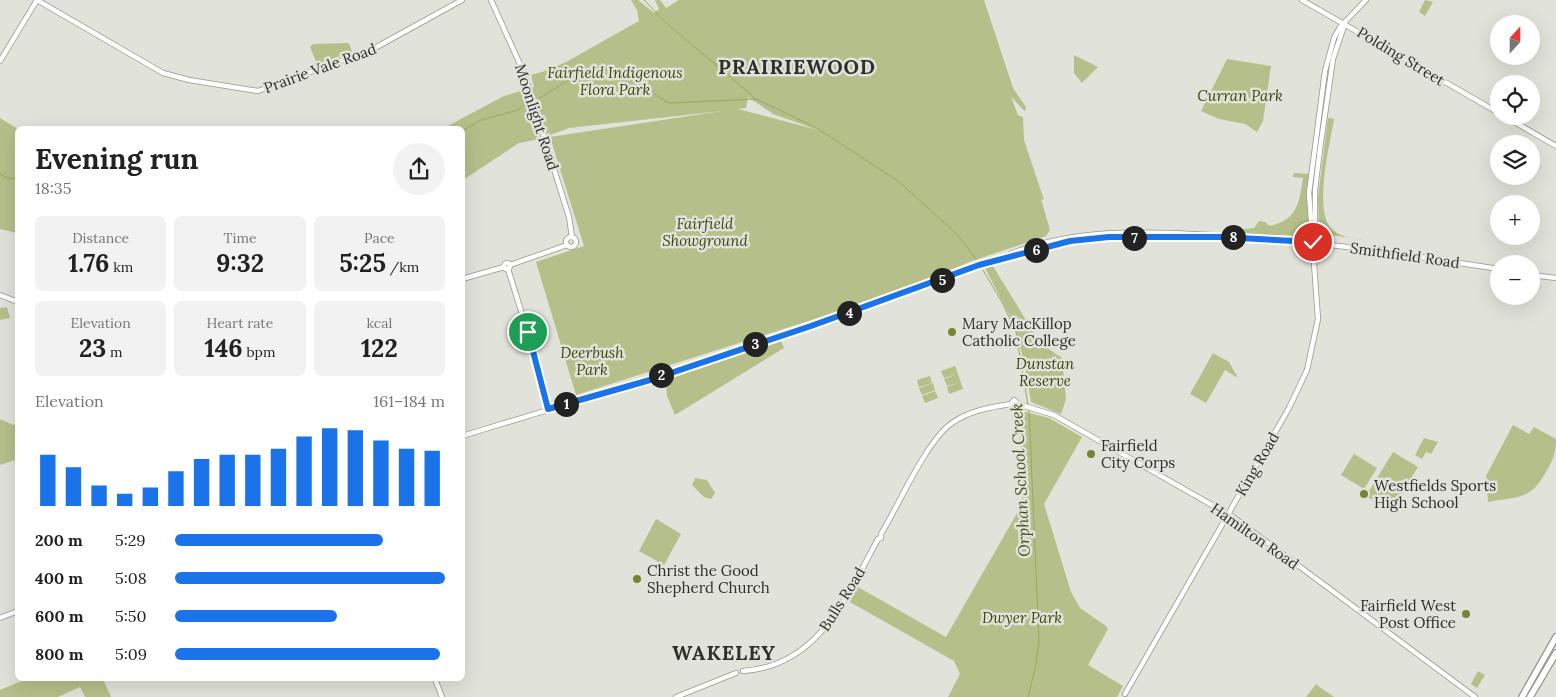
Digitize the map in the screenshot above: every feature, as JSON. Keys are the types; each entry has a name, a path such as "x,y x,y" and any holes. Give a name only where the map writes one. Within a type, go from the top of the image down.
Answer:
{"highway":[{"path":"1522,697 1556,637"},
{"path":"1530,697 1556,653"}],"main road":[{"name":"Prairie Vale Road","path":"37,0 163,73 189,80 258,91 373,49 462,0"},
{"path":"0,61 37,0"},
{"name":"Moonlight Road","path":"491,0 524,72 569,217 572,237"},
{"name":"Polding Street","path":"1302,0 1490,108"},
{"name":"King Road","path":"1124,696 1289,408 1307,370 1318,319 1313,242 1310,235 1309,193 1325,71 1334,38 1340,27 1366,0"},
{"path":"1520,125 1556,146"},
{"name":"Smithfield Road","path":"465,435 650,380 1065,237 1103,232 1313,242 1490,269"},
{"path":"1143,238 1174,234 1206,238"},
{"path":"1036,250 1065,237 1068,239 1098,235 1109,237"},
{"path":"465,278 508,267 567,245 571,247 575,244 576,240 572,237 566,240 567,245"},
{"name":"Smithfield Road","path":"1000,258 1070,241 1109,237 1221,237"},
{"path":"508,267 541,375 548,409"},
{"path":"1540,276 1556,278"},
{"path":"0,295 15,301"},
{"name":"Hamilton Road","path":"881,534 932,444 944,429 960,418 974,412 993,406 1010,404 1014,400 1018,404 1033,407 1054,415 1228,514 1475,697"},
{"name":"Bulls Road","path":"676,697 736,673 740,675 743,672 778,665 800,652 817,638 831,620 878,539 876,534 881,534"},
{"path":"0,618 15,612"},
{"path":"436,681 442,697"}],"green space":[{"path":"631,0 638,0 654,13 659,9 655,0 660,0 666,8 679,0 984,0 1013,88 1026,107 1025,111 1011,97 1018,115 1023,117 1024,140 1044,200 1041,199 1050,230 1046,236 972,261 893,294 576,395 536,262 584,246 550,137 722,111 569,128 540,139 519,143 465,179 465,126 448,126 504,96 534,87 531,75 566,62 639,21 637,10","holes":["748,97 773,114 818,130 738,109 746,108"]},
{"path":"1425,0 1433,2 1425,16 1419,12"},
{"path":"349,43 352,52 317,64 310,47 313,44"},
{"path":"1074,55 1098,67 1082,83 1074,73"},
{"name":"Curran Park","path":"1227,59 1271,66 1263,121 1257,132 1245,124 1219,119 1201,111"},
{"path":"0,118 15,127 15,233 0,229"},
{"path":"1328,118 1334,119 1324,178 1324,210 1328,223 1334,231 1352,238 1319,233 1318,197"},
{"path":"1294,173 1309,174 1308,229 1306,236 1224,234 1224,231 1254,228 1259,221 1265,222 1269,226 1279,223 1291,215 1298,203 1303,178 1293,177"},
{"name":"Dunstan Reserve","path":"991,263 1040,343 1062,358 1066,399 1061,414 1031,402 1025,365 1014,324 984,266"},
{"path":"7,307 10,318 0,320 0,308"},
{"path":"781,341 784,348 675,415 667,396 666,380"},
{"path":"1213,353 1229,362 1238,378 1225,370 1206,403 1190,394"},
{"path":"955,366 958,374 944,378 941,371"},
{"path":"958,374 963,389 949,394 947,387 958,383 947,386 944,379"},
{"path":"930,376 932,383 919,387 917,380"},
{"path":"933,383 935,390 922,395 919,388"},
{"path":"935,391 938,398 925,403 922,396"},
{"name":"Dwyer Park","path":"1018,410 1049,418 1082,437 1044,504 1071,592 1080,608 1108,629 1088,665 1123,686 1117,697 948,697 960,674 954,661 850,602 856,586 946,637 1020,508 1023,494"},
{"path":"0,419 13,425 15,424 15,460 0,465"},
{"path":"1513,425 1529,434 1534,427 1556,439 1554,456 1540,481 1529,493 1515,498 1488,502 1486,476"},
{"path":"1424,438 1438,442 1431,454 1426,452 1422,459 1415,455"},
{"path":"1393,452 1418,467 1391,511 1366,496"},
{"path":"1354,454 1377,468 1364,489 1341,475"},
{"path":"695,478 707,480 715,493 711,499 704,497 692,485"},
{"path":"656,519 681,534 664,565 639,551"},
{"path":"1478,671 1485,675 1477,688 1471,684"},
{"path":"21,681 104,681 111,697 85,697 80,687 58,697 0,697 0,690"},
{"path":"1316,684 1318,686 1334,697 1306,697"}],"waterway":[{"path":"644,0 664,21 756,99"},
{"name":"Orphan School Creek","path":"538,99 582,72 597,67 628,76 668,103 756,99 815,127 898,181 957,234 976,259"},
{"name":"Orphan School Creek","path":"465,129 481,120 518,110 527,103"},
{"name":"Orphan School Creek","path":"0,174 7,178 15,179"},
{"name":"Orphan School Creek","path":"983,270 1003,304 1016,332 1028,405"},
{"name":"Orphan School Creek","path":"1028,697 1039,642 1029,409"}],"place":[{"name":"Mary MacKillop Catholic College","path":"952,332"},
{"name":"Fairfield City Corps","path":"1091,454"},
{"name":"Westfields Sports High School","path":"1364,494"},
{"name":"Christ the Good Shepherd Church","path":"637,579"},
{"name":"Fairfield West Post Office","path":"1466,614"}],"district":[{"name":"PRAIRIEWOOD","path":"797,66"},
{"name":"WAKELEY","path":"724,652"}],"route":[{"path":"528,332 541,375 548,409 650,380 664,373 873,306 993,260 1070,241 1109,237 1221,237 1313,242"}],"park label":[{"name":"Fairfield Indigenous Flora Park","path":"615,80"},
{"name":"Fairfield Showground","path":"705,232"},
{"name":"Deerbush Park","path":"592,360"}]}
